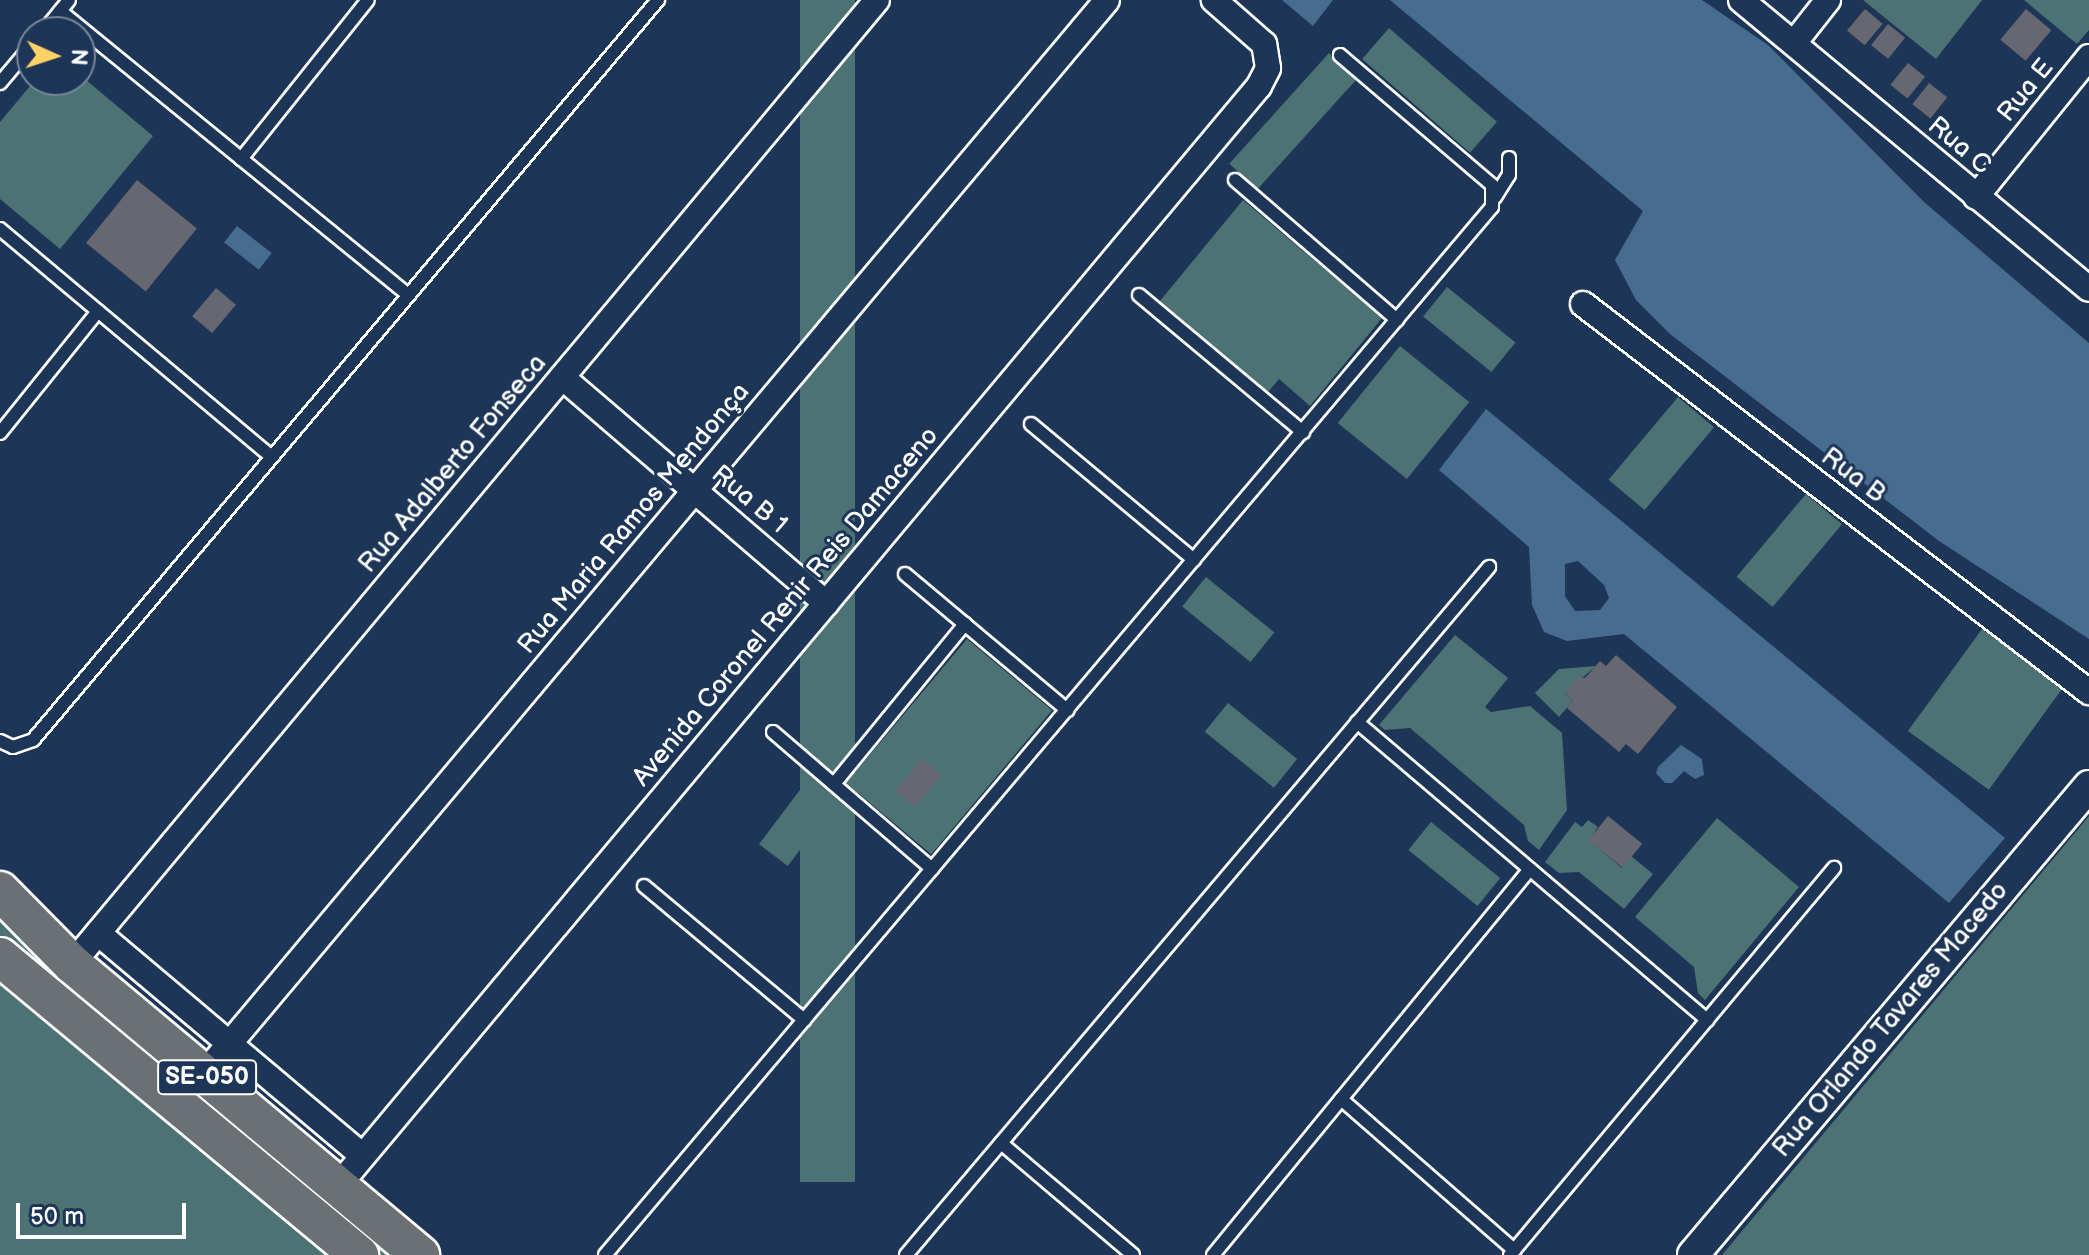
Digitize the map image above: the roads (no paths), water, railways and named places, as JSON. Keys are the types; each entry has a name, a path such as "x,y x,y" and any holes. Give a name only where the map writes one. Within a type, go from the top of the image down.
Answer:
{"main road":[{"name":"SE-050","path":"0,891 72,964 420,1255"},
{"name":"SE-050","path":"0,957 359,1255"}],"street":[{"name":"Rua Adalberto Fonseca","path":"72,964 877,0"},
{"name":"Rua Maria Ramos Mendonça","path":"204,1074 1107,0"},
{"name":"Avenida Coronel Renir Reis Damaceno","path":"338,1186 1259,86 1269,60 1261,39 1214,0"},
{"name":"Rua C","path":"1741,0 2089,289"},
{"path":"1794,43 1828,0"},
{"name":"Rua E","path":"1976,197 2089,57"},
{"name":"Rua B","path":"1583,304 2089,692"},
{"name":"Rua B 1","path":"562,377 826,603"},
{"name":"Rua Orlando Tavares Macedo","path":"1693,1255 2089,786"},
{"path":"98,933 363,1156"}],"lane":[{"path":"56,16 69,0"},
{"path":"241,159 368,0"},
{"path":"0,741 13,747 33,740 269,455 658,0"},
{"path":"60,11 407,294"},
{"path":"1340,55 1483,177 1495,197"},
{"path":"0,83 16,64"},
{"path":"605,1255 1492,207 1509,175 1509,158"},
{"path":"1235,180 1397,320"},
{"path":"0,229 269,455"},
{"path":"1139,295 1303,432"},
{"path":"0,433 98,311"},
{"path":"1031,424 1194,560"},
{"path":"906,1255 1489,567"},
{"path":"905,574 1067,710"},
{"path":"834,784 965,624"},
{"path":"1357,722 1707,1020"},
{"path":"773,732 932,869"},
{"path":"1341,1099 1512,1253 1834,868"},
{"path":"1213,1255 1530,869"},
{"path":"644,886 804,1020"},
{"path":"1001,1143 1133,1255"}],"water":[{"path":"1282,0 1333,0 1313,26"},
{"path":"1390,0 1702,0 1768,45 1924,202 2089,343 2089,639 1939,541 1670,334 1636,300 1615,260 1643,211"},
{"path":"237,226 272,253 259,270 224,243"},
{"path":"1486,409 2005,838 1949,903 1624,634 1567,641 1544,632 1532,605 1529,547 1439,470","holes":["1578,561 1604,585 1609,598 1600,610 1575,611 1565,596 1565,564"]},
{"path":"1681,745 1702,759 1704,775 1695,779 1684,771 1672,783 1665,783 1656,773 1658,767"}]}
